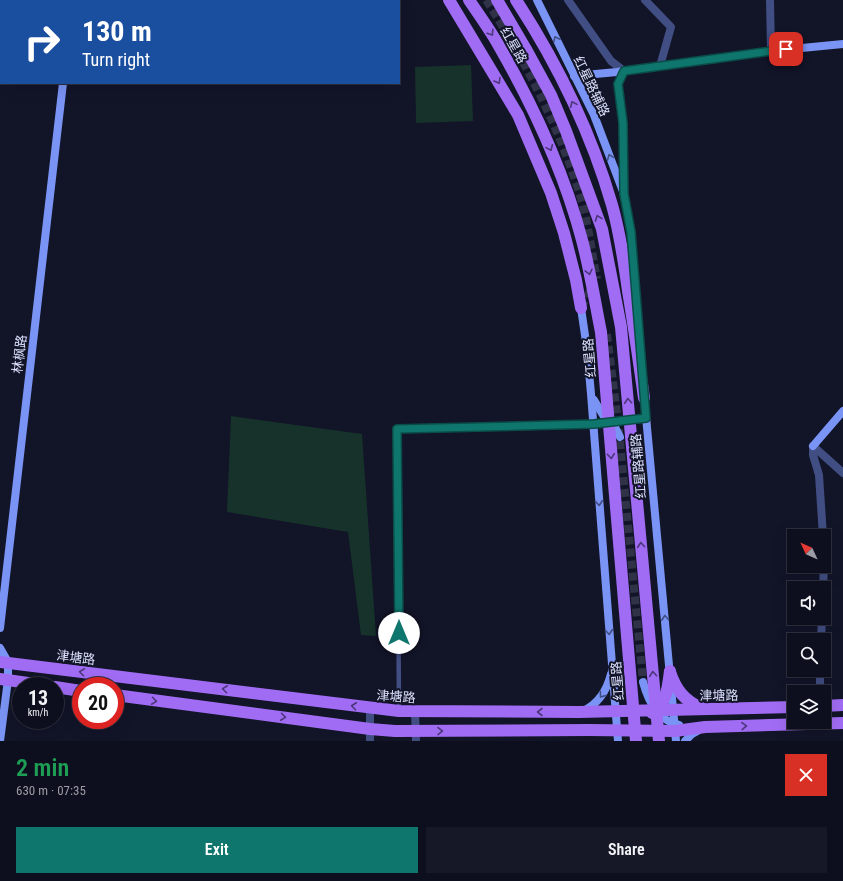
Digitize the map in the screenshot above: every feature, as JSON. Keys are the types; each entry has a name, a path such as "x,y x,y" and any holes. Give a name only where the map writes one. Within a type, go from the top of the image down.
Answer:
{"main road":[{"path":"449,0 518,115 551,193 564,233 576,280 587,349 594,424 618,732"},
{"name":"红星路","path":"469,0 498,44 527,98 555,159 572,206 589,270 601,332 636,741"},
{"name":"红星路","path":"497,0 528,51 551,95 566,131 602,229 621,327 659,741"},
{"path":"516,0 557,68 595,154 612,205 622,249 644,398"},
{"name":"红星路辅路","path":"537,0 594,115 624,194 631,232 644,398 676,732"},
{"path":"574,76 624,71 771,51 843,44"},
{"name":"林枫路","path":"0,628 63,84"},
{"path":"591,394 599,410 612,422 620,437"},
{"path":"813,446 843,411"},
{"path":"0,648 4,662 0,741"},
{"name":"津塘路","path":"4,662 399,711 616,712 787,707"},
{"path":"579,712 590,707 602,695 610,680 612,667"},
{"path":"670,671 675,686 681,695 693,705 702,709"},
{"path":"618,732 655,710 662,703 666,694 670,671"},
{"path":"643,682 650,702 655,710 666,719 676,732"},
{"path":"124,696 370,735 416,736 589,730 618,732 676,732 705,727 843,723"},
{"path":"831,706 843,705"},
{"path":"684,741 692,734 705,727"}],"street":[{"path":"568,0 611,61 624,71 618,84 623,123 624,194"},
{"path":"645,0 671,28 660,66"},
{"path":"770,0 771,51"},
{"path":"813,446 843,473"},
{"path":"813,446 813,455 819,475 823,529"},
{"path":"370,708 370,735"},
{"path":"415,711 416,736"}],"lane":[{"path":"399,711 397,429 594,424 646,418"}],"green space":[{"path":"471,65 473,121 416,123 415,67"},
{"path":"231,416 362,434 376,636 361,635 348,532 227,512"}],"tunnel":[{"path":"486,0 528,72 564,149 582,202 589,231 597,279"},
{"path":"581,308 593,285"},
{"path":"607,334 618,421 643,682"}],"route":[{"path":"399,633 397,429 594,424 646,418 631,232 624,194 623,123 618,84 624,71 786,49"}]}
